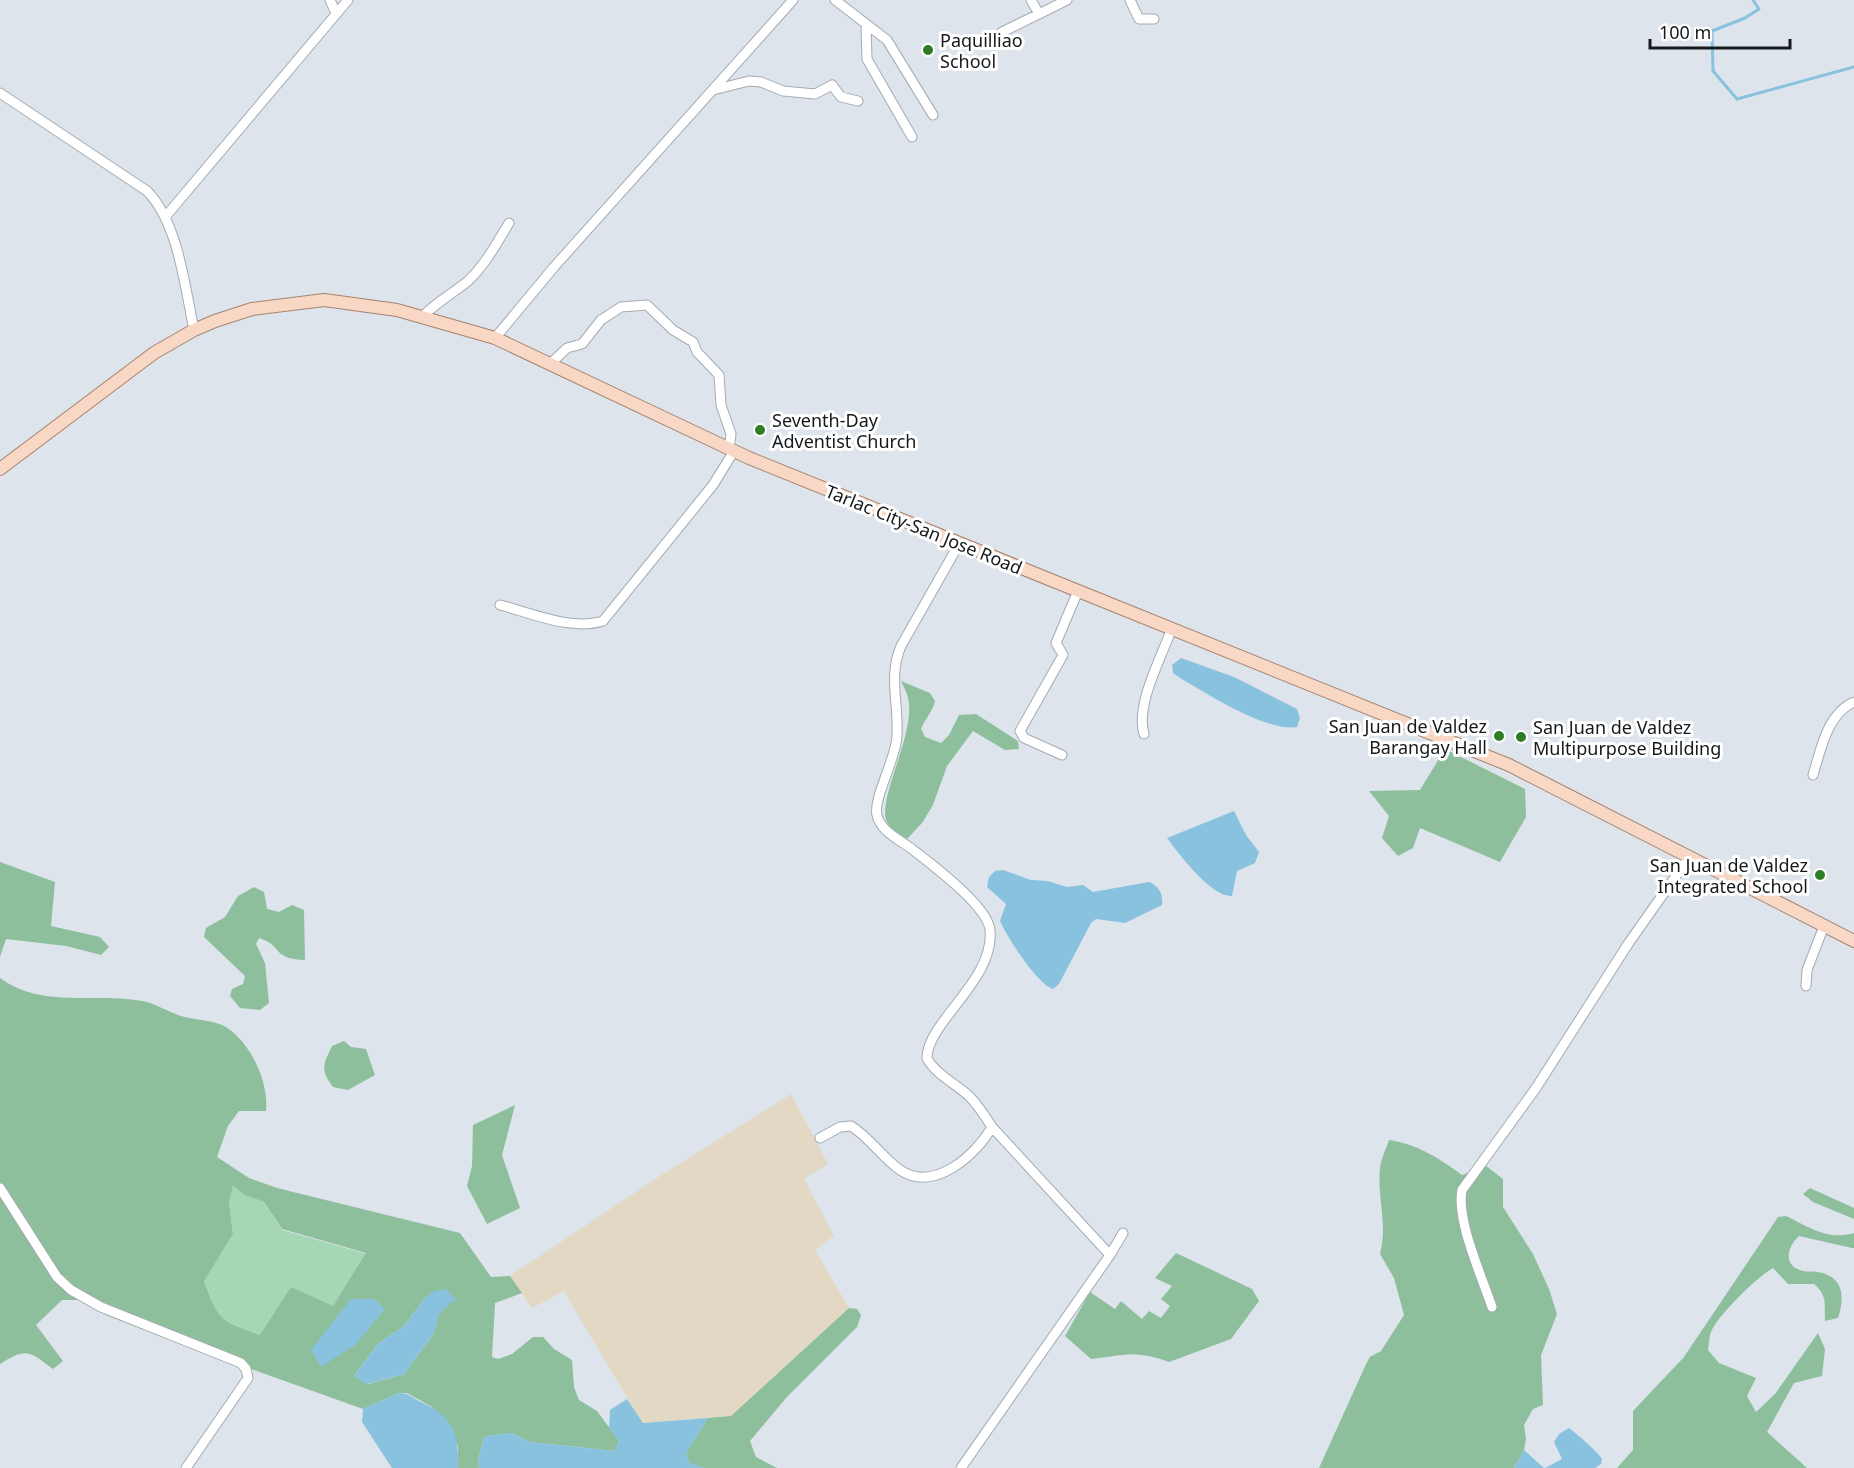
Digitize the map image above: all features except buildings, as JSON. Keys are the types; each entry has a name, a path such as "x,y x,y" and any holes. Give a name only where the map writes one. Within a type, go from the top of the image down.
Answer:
{"main road":[{"name":"Tarlac City-San Jose Road","path":"0,469 135,366 194,330 252,309 324,300 423,316 495,338 732,450 959,544 1509,765 1854,941"}],"street":[{"path":"330,0 336,13"},
{"path":"165,216 348,0"},
{"path":"495,338 531,294 793,0"},
{"path":"835,0 887,40 933,115"},
{"path":"1031,0 1039,14"},
{"path":"1002,32 1067,0"},
{"path":"1130,0 1139,20 1154,20"},
{"path":"866,24 867,59 912,137"},
{"path":"713,90 748,81 761,82 783,91 815,94 832,85 841,97 858,101"},
{"path":"0,93 147,191 165,216 194,330"},
{"path":"423,316 443,297 468,280 486,260 509,223"},
{"path":"500,605 569,623 591,625 603,621 713,485 732,450 731,434 721,405 719,375 696,352 693,342 673,330 647,304 621,307 601,320 582,344 567,348 550,364"},
{"path":"959,544 901,646 895,663 896,748 876,813 883,828 944,877 981,910 988,921 990,932 988,945 974,982 934,1036 927,1054 931,1066 969,1096 992,1127 1110,1255"},
{"path":"1062,755 1024,738 1020,731 1063,655 1056,643 1078,591"},
{"path":"1144,734 1140,724 1142,708 1172,628"},
{"path":"1813,775 1832,722 1840,711 1854,702"},
{"path":"1492,1307 1466,1224 1461,1200 1462,1190 1536,1088 1628,944 1690,856"},
{"path":"1806,986 1807,970 1824,926"},
{"path":"820,1138 840,1127 850,1126 902,1171 920,1176 948,1170 968,1158 982,1144 992,1127"},
{"path":"0,1188 57,1277 71,1290 101,1307 241,1363 246,1370 248,1378 186,1468"},
{"path":"961,1468 1123,1233"}],"shaded area":[{"path":"791,1094 828,1164 804,1179 834,1236 815,1250 849,1308 731,1416 642,1423 564,1291 532,1308 510,1276 663,1174"}],"green space":[{"path":"901,681 930,693 935,701 921,729 925,737 941,743 949,735 959,715 976,714 1018,741 1019,749 1005,750 973,731 947,766 933,805 922,823 907,839 888,824 885,814 886,800 907,730 909,713 907,696"},
{"path":"1445,749 1525,789 1526,817 1500,862 1420,828 1413,848 1398,856 1382,838 1389,816 1369,791 1420,790"},
{"path":"0,862 55,882 51,926 100,937 109,947 101,955 66,946 6,939 0,957"},
{"path":"254,887 264,892 267,909 279,912 292,905 304,910 305,960 287,957 272,944 259,938 256,944 265,963 269,1003 260,1010 240,1008 230,996 232,989 243,984 245,976 204,937 206,928 225,917 238,896"},
{"path":"0,978 16,988 51,997 143,1001 181,1016 226,1027 243,1043 256,1064 265,1088 266,1111 239,1111 228,1126 217,1157 249,1178 277,1188 460,1233 491,1277 510,1276 522,1293 495,1303 492,1357 498,1359 512,1354 533,1337 543,1337 554,1349 572,1360 574,1387 579,1400 597,1411 619,1441 615,1451 529,1442 512,1433 484,1437 478,1461 479,1468 458,1468 458,1446 432,1407 407,1393 399,1393 363,1409 108,1316 82,1300 62,1300 36,1325 63,1361 53,1369 27,1353 16,1355 0,1364","holes":["233,1186 245,1195 264,1202 282,1229 366,1253 333,1306 291,1287 260,1335 236,1326 223,1318 213,1304 204,1281 233,1234 229,1202","425,1298 456,1298 438,1314 434,1333 404,1374 368,1384 354,1376 378,1344 404,1326"]},
{"path":"344,1041 351,1047 366,1049 375,1075 348,1090 333,1087 326,1076 324,1067 332,1046"},
{"path":"515,1105 502,1155 520,1208 487,1224 467,1186 472,1166 473,1125"},
{"path":"1389,1140 1427,1153 1462,1175 1486,1166 1503,1179 1503,1207 1533,1254 1549,1289 1557,1314 1541,1355 1543,1405 1533,1409 1524,1425 1526,1439 1524,1450 1514,1468 1319,1468 1367,1362 1370,1357 1381,1351 1404,1315 1394,1278 1380,1254 1383,1221 1379,1179 1382,1158"},
{"path":"233,1186 245,1195 264,1202 282,1230 367,1254 333,1306 260,1335 236,1326 218,1312 204,1280 233,1234 229,1202"},
{"path":"1810,1188 1854,1208 1854,1219 1813,1202 1803,1194"},
{"path":"1786,1216 1827,1234 1854,1233 1854,1248 1799,1236 1789,1251 1789,1261 1796,1269 1826,1274 1837,1283 1842,1295 1838,1318 1825,1321 1823,1296 1814,1284 1788,1284 1773,1268 1748,1288 1721,1316 1711,1332 1708,1350 1719,1363 1756,1378 1747,1396 1756,1412 1775,1394 1818,1333 1825,1349 1822,1376 1794,1383 1767,1432 1807,1468 1617,1468 1633,1450 1633,1411 1684,1357 1778,1217"},
{"path":"1176,1253 1252,1289 1259,1301 1231,1339 1169,1362 1139,1355 1091,1359 1065,1336 1090,1292 1115,1309 1121,1301 1142,1319 1149,1311 1161,1318 1170,1306 1161,1299 1172,1286 1155,1278"},
{"path":"849,1308 857,1309 861,1315 857,1327 786,1398 750,1441 756,1457 777,1468 704,1468 689,1463 686,1453 708,1418 731,1416"}],"water":[{"path":"1181,658 1234,677 1297,709 1300,718 1297,727 1284,727 1254,718 1180,678 1173,673 1172,665"},
{"path":"1234,811 1246,835 1259,852 1255,863 1237,871 1232,896 1215,890 1205,882 1187,864 1167,838"},
{"path":"1003,870 1031,880 1048,881 1067,887 1083,885 1093,892 1149,882 1160,890 1162,905 1125,923 1096,919 1091,923 1059,984 1053,989 1031,970 1000,921 1006,904 987,887 989,877 995,871"},
{"path":"446,1289 456,1299 439,1314 434,1333 404,1374 367,1384 354,1376 378,1344 404,1326 425,1298 435,1291"},
{"path":"351,1299 374,1299 385,1309 355,1345 321,1367 311,1350"},
{"path":"399,1393 408,1395 432,1408 447,1421 455,1436 458,1468 392,1468 362,1422 363,1409"},
{"path":"627,1399 643,1423 708,1418 686,1453 689,1463 704,1468 479,1468 478,1461 484,1437 512,1433 529,1442 615,1451 619,1441 609,1429 610,1410"},
{"path":"1569,1428 1600,1456 1601,1464 1595,1468 1545,1468 1562,1459 1554,1442 1559,1434"},
{"path":"1524,1450 1544,1468 1514,1468"}],"waterway":[{"path":"1753,0 1759,9 1745,18 1712,31 1713,71 1737,99 1854,67"}],"place":[{"name":"Paquilliao School","path":"928,50"},
{"name":"Seventh-Day Adventist Church","path":"760,430"},
{"name":"San Juan de Valdez Barangay Hall","path":"1499,736"},
{"name":"San Juan de Valdez Multipurpose Building","path":"1521,737"},
{"name":"San Juan de Valdez Integrated School","path":"1820,875"}]}
